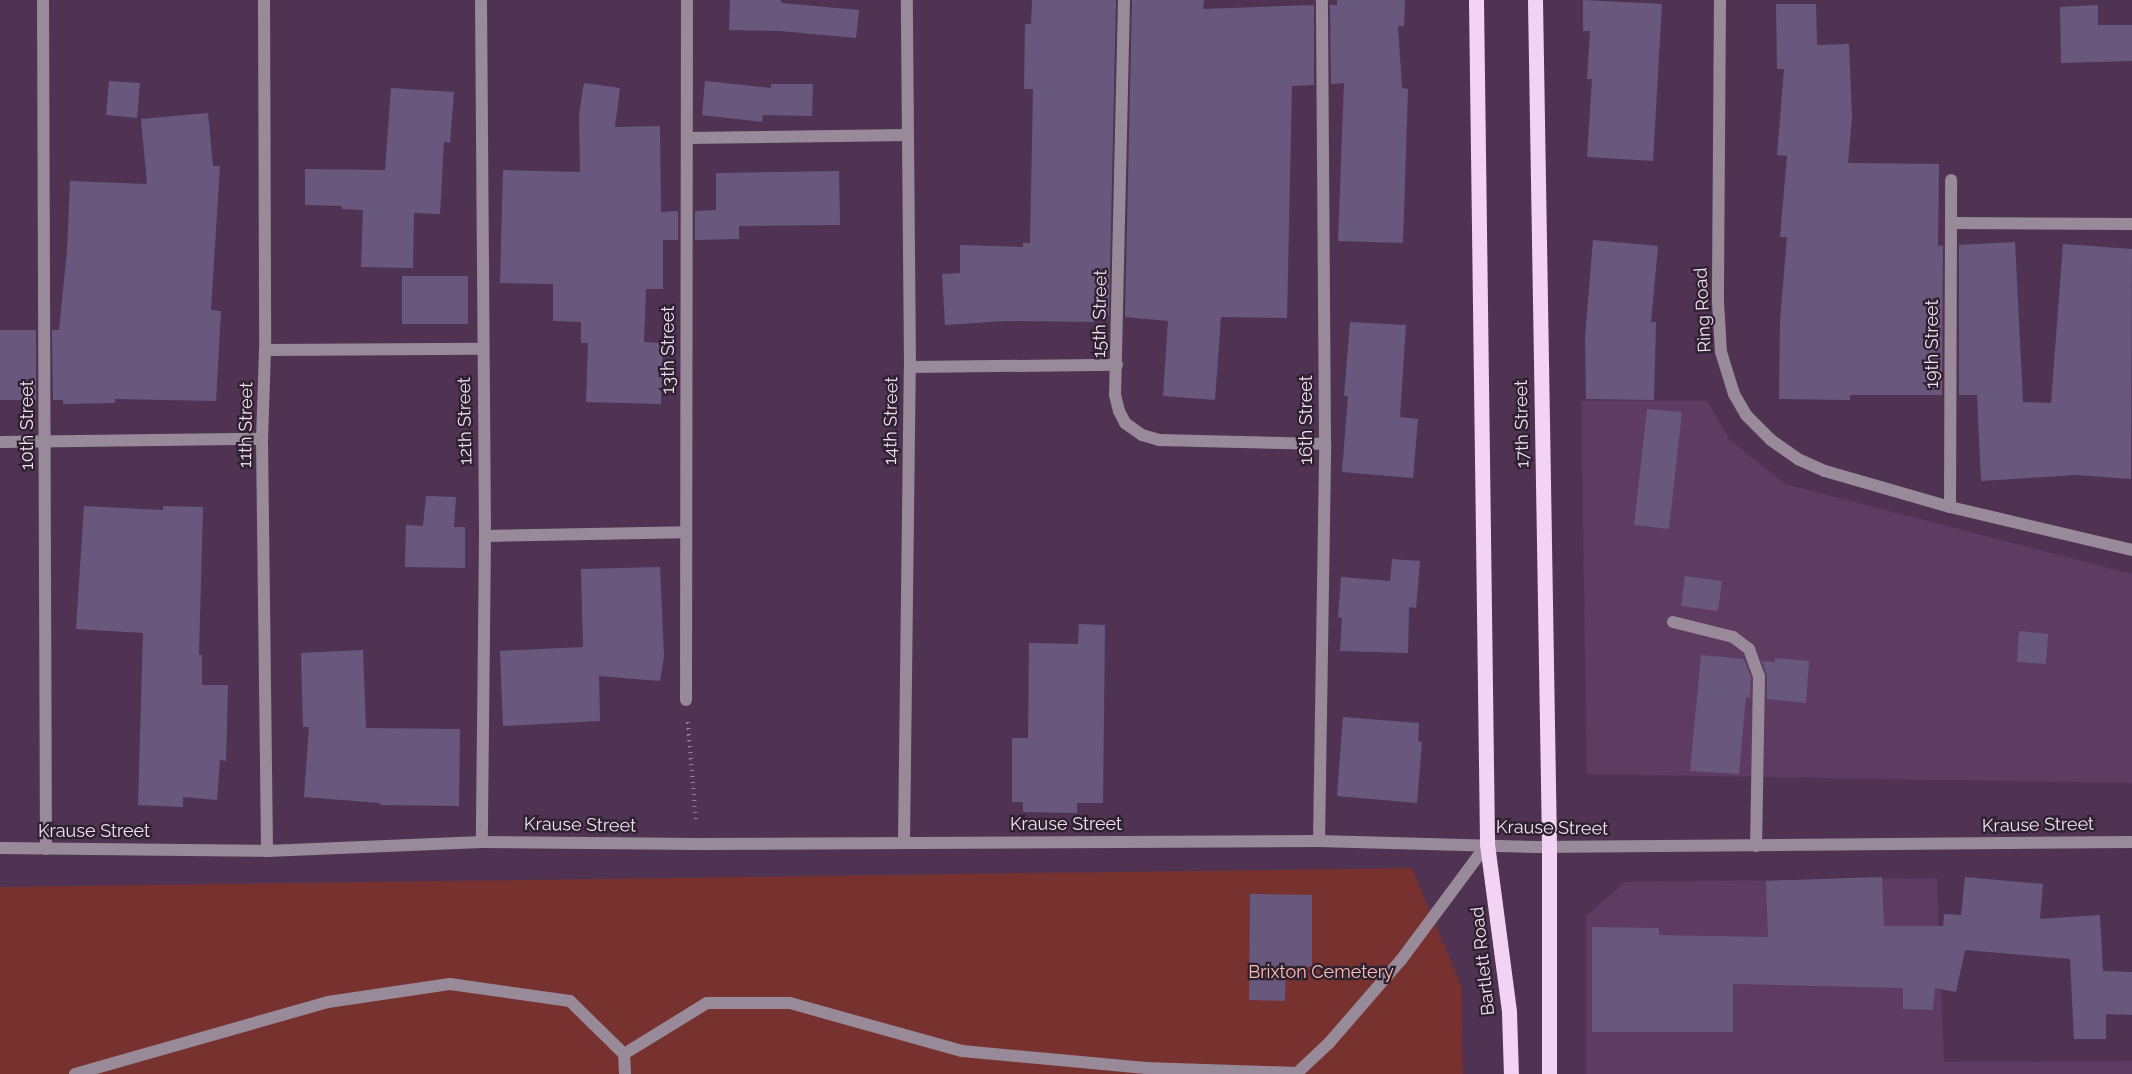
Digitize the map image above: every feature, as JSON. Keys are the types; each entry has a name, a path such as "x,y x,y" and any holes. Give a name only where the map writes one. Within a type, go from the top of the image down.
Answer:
{"main road":[{"path":"1476,0 1487,844"},
{"name":"17th Street","path":"1535,0 1549,847"},
{"name":"Bartlett Road","path":"1487,844 1506,990 1511,1074"},
{"path":"1548,1074 1549,847"}],"street":[{"name":"10th Street","path":"43,0 46,849"},
{"name":"11th Street","path":"264,0 265,350 262,439 267,850"},
{"name":"12th Street","path":"481,0 485,536 482,842"},
{"name":"13th Street","path":"686,700 687,0"},
{"name":"14th Street","path":"904,842 910,367 907,0"},
{"name":"15th Street","path":"1124,0 1115,394 1119,411 1125,423 1142,435 1159,440 1325,444"},
{"name":"16th Street","path":"1319,841 1325,444 1322,0"},
{"name":"Ring Road","path":"1720,0 1718,302 1721,352 1734,394 1746,415 1771,440 1800,460 1835,474 1950,507 2132,550"},
{"path":"688,138 908,135"},
{"name":"19th Street","path":"1950,507 1951,180"},
{"path":"1951,223 2132,224"},
{"path":"265,350 482,348"},
{"path":"910,367 1117,365"},
{"path":"0,442 262,439"},
{"path":"485,536 685,532"},
{"path":"1673,622 1733,637 1749,649 1759,676 1756,846"},
{"name":"Krause Street","path":"0,848 267,850 482,842 698,844 1319,841 1549,847 2132,842"},
{"path":"624,1054 707,1003 790,1003 962,1051 1146,1068 1297,1073 1329,1043 1401,960 1487,844"},
{"path":"75,1074 328,1002 450,984 570,1001 624,1054 625,1074"}],"path":[{"path":"686,700 698,844"}],"shaded area":[{"path":"1581,401 1707,401 1730,440 1785,484 2132,574 2132,783 1587,774"},
{"path":"1937,878 1944,1062 2132,1061 2132,1074 1586,1074 1586,916 1625,882"}],"green space":[{"name":"Brixton Cemetery","path":"1412,868 1461,985 1463,1074 0,1074 0,887"}],"building":[{"path":"730,0 781,0 781,3 859,10 856,38 780,31 729,30"},
{"path":"1032,0 1116,0 1109,316 1094,315 1094,322 1005,321 945,325 942,274 960,273 960,245 1023,247 1023,243 1030,243 1033,89 1024,89 1025,24 1031,24"},
{"path":"1132,0 1204,0 1203,9 1314,5 1314,85 1292,86 1287,318 1221,317 1215,400 1163,396 1168,321 1125,317"},
{"path":"1337,0 1405,0 1404,26 1398,26 1402,88 1408,89 1403,243 1338,241 1344,83 1331,84 1330,5 1337,5"},
{"path":"1583,0 1662,4 1653,161 1587,157 1592,79 1587,79 1590,31 1583,31"},
{"path":"1776,4 1816,4 1817,45 1849,44 1852,117 1848,163 1939,164 1938,246 1943,245 1942,395 1850,395 1850,400 1779,399 1780,320 1787,237 1780,237 1787,156 1777,155 1784,69 1777,69"},
{"path":"2098,5 2098,25 2132,25 2132,61 2061,63 2060,7"},
{"path":"109,81 140,83 137,118 106,115"},
{"path":"705,81 771,88 771,84 813,84 812,116 763,115 762,122 702,115"},
{"path":"584,83 620,88 615,127 660,126 661,212 678,211 678,240 663,240 663,289 646,289 644,342 663,343 661,404 586,402 588,343 581,343 581,322 553,321 553,284 500,283 503,170 580,172 579,115"},
{"path":"391,88 454,92 450,143 444,142 440,214 414,213 413,268 361,267 363,210 342,209 342,206 305,205 305,169 385,170"},
{"path":"208,113 213,166 220,166 211,310 221,311 216,401 115,399 115,403 63,404 63,400 53,400 52,330 59,330 67,251 70,181 147,184 141,119"},
{"path":"839,171 840,225 739,226 739,239 695,240 695,211 716,210 716,173"},
{"path":"1593,240 1658,246 1651,322 1656,322 1654,400 1586,399 1585,337"},
{"path":"2015,242 2023,402 2051,403 2063,244 2132,249 2131,479 2076,475 1981,481 1977,395 1959,395 1959,245"},
{"path":"402,276 468,276 468,324 402,324"},
{"path":"1350,322 1406,325 1400,417 1418,419 1413,478 1342,472 1348,396 1344,396"},
{"path":"0,330 36,330 36,400 0,400"},
{"path":"1647,409 1682,412 1669,529 1634,525"},
{"path":"426,496 456,497 454,527 465,527 465,568 405,567 406,525 423,526"},
{"path":"84,506 163,510 163,506 203,507 199,655 202,655 202,685 228,685 226,761 220,760 217,800 183,797 183,807 138,805 143,633 76,629"},
{"path":"1392,559 1420,561 1416,608 1409,607 1408,653 1340,651 1342,618 1338,617 1341,577 1390,581"},
{"path":"660,567 664,657 660,681 599,676 600,721 503,726 500,651 583,647 581,569"},
{"path":"1685,576 1722,581 1718,611 1681,606"},
{"path":"1079,624 1105,625 1103,803 1077,803 1077,813 1023,812 1023,802 1012,802 1012,738 1028,738 1029,643 1078,644"},
{"path":"2019,631 2048,634 2046,664 2017,662"},
{"path":"363,650 366,728 460,729 459,806 380,805 380,803 304,797 309,727 303,727 301,653"},
{"path":"1701,655 1744,659 1751,677 1750,698 1746,697 1739,774 1690,771"},
{"path":"1775,658 1809,661 1806,703 1767,699 1767,676 1762,661 1775,662"},
{"path":"1343,717 1419,723 1418,741 1422,742 1417,803 1337,796"},
{"path":"1882,877 1884,926 1943,926 1944,914 1961,915 1965,877 2043,884 2040,919 2100,915 2103,971 2132,972 2132,1015 2106,1014 2106,1039 2074,1039 2070,959 1965,950 1956,992 1935,988 1933,1010 1903,1009 1903,988 1733,984 1733,1032 1592,1032 1592,927 1659,928 1659,935 1768,937 1766,881"},
{"path":"1250,894 1312,895 1312,967 1286,966 1285,1001 1249,1000"}]}
